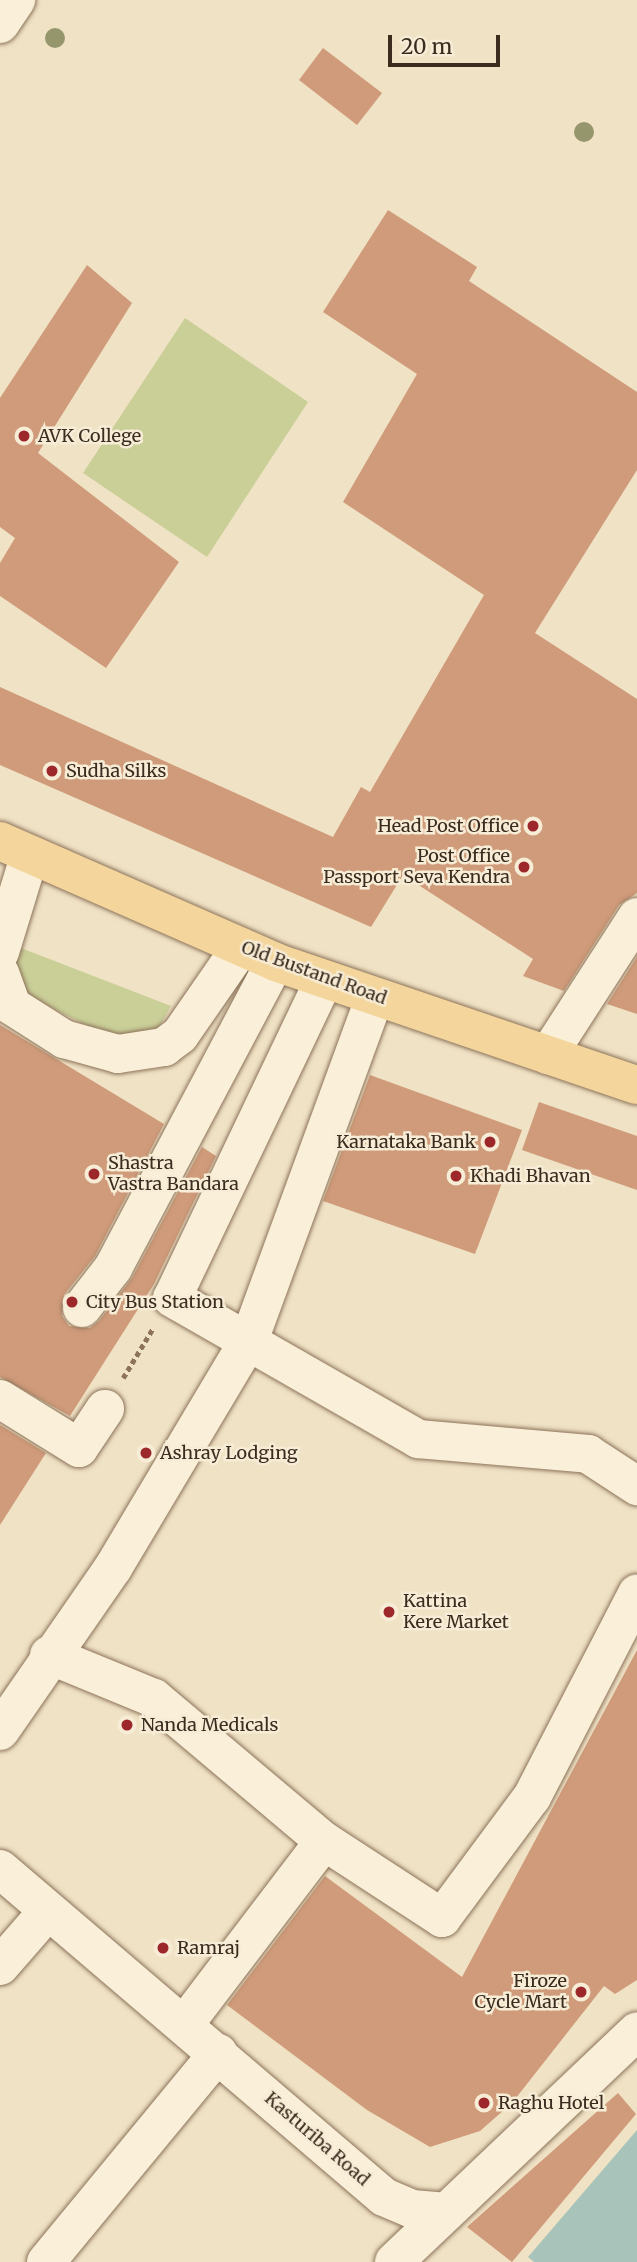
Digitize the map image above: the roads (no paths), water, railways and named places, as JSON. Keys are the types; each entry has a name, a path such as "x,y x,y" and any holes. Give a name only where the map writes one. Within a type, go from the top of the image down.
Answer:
{"main road":[{"name":"Old Bustand Road","path":"15,847 275,962 637,1085"}],"street":[{"path":"0,24 16,0"},
{"path":"0,952 15,847"},
{"path":"548,1055 637,917"},
{"path":"0,973 12,1006 64,1039 118,1054 164,1047 180,1035 241,947"},
{"path":"82,1308 113,1268 275,962"},
{"path":"324,980 172,1298 250,1338 418,1439 588,1454 637,1486"},
{"path":"0,1731 50,1655 113,1568 250,1338 375,997"},
{"path":"0,1399 79,1448 105,1409"},
{"path":"50,1655 154,1698 324,1841 442,1918 532,1797 637,1594"},
{"path":"184,2025 324,1841"},
{"name":"Kasturiba Road","path":"0,1870 46,1913 218,2053 384,2197 444,2212"},
{"path":"0,1966 46,1913"},
{"path":"394,2262 637,2031"},
{"path":"46,2262 218,2053"}],"water":[{"path":"637,2130 637,2262 534,2262 528,2257"}],"place":[{"name":"AVK College","path":"24,436"},
{"name":"Sudha Silks","path":"52,771"},
{"name":"Head Post Office","path":"533,826"},
{"name":"Post Office Passport Seva Kendra","path":"524,867"},
{"name":"Karnataka Bank","path":"490,1142"},
{"name":"Shastra Vastra Bandara","path":"94,1174"},
{"name":"Khadi Bhavan","path":"456,1176"},
{"name":"City Bus Station","path":"72,1302"},
{"name":"Ashray Lodging","path":"146,1453"},
{"name":"Kattina Kere Market","path":"389,1612"},
{"name":"Nanda Medicals","path":"127,1725"},
{"name":"Ramraj","path":"163,1948"},
{"name":"Firoze Cycle Mart","path":"581,1992"},
{"name":"Raghu Hotel","path":"484,2103"}]}
